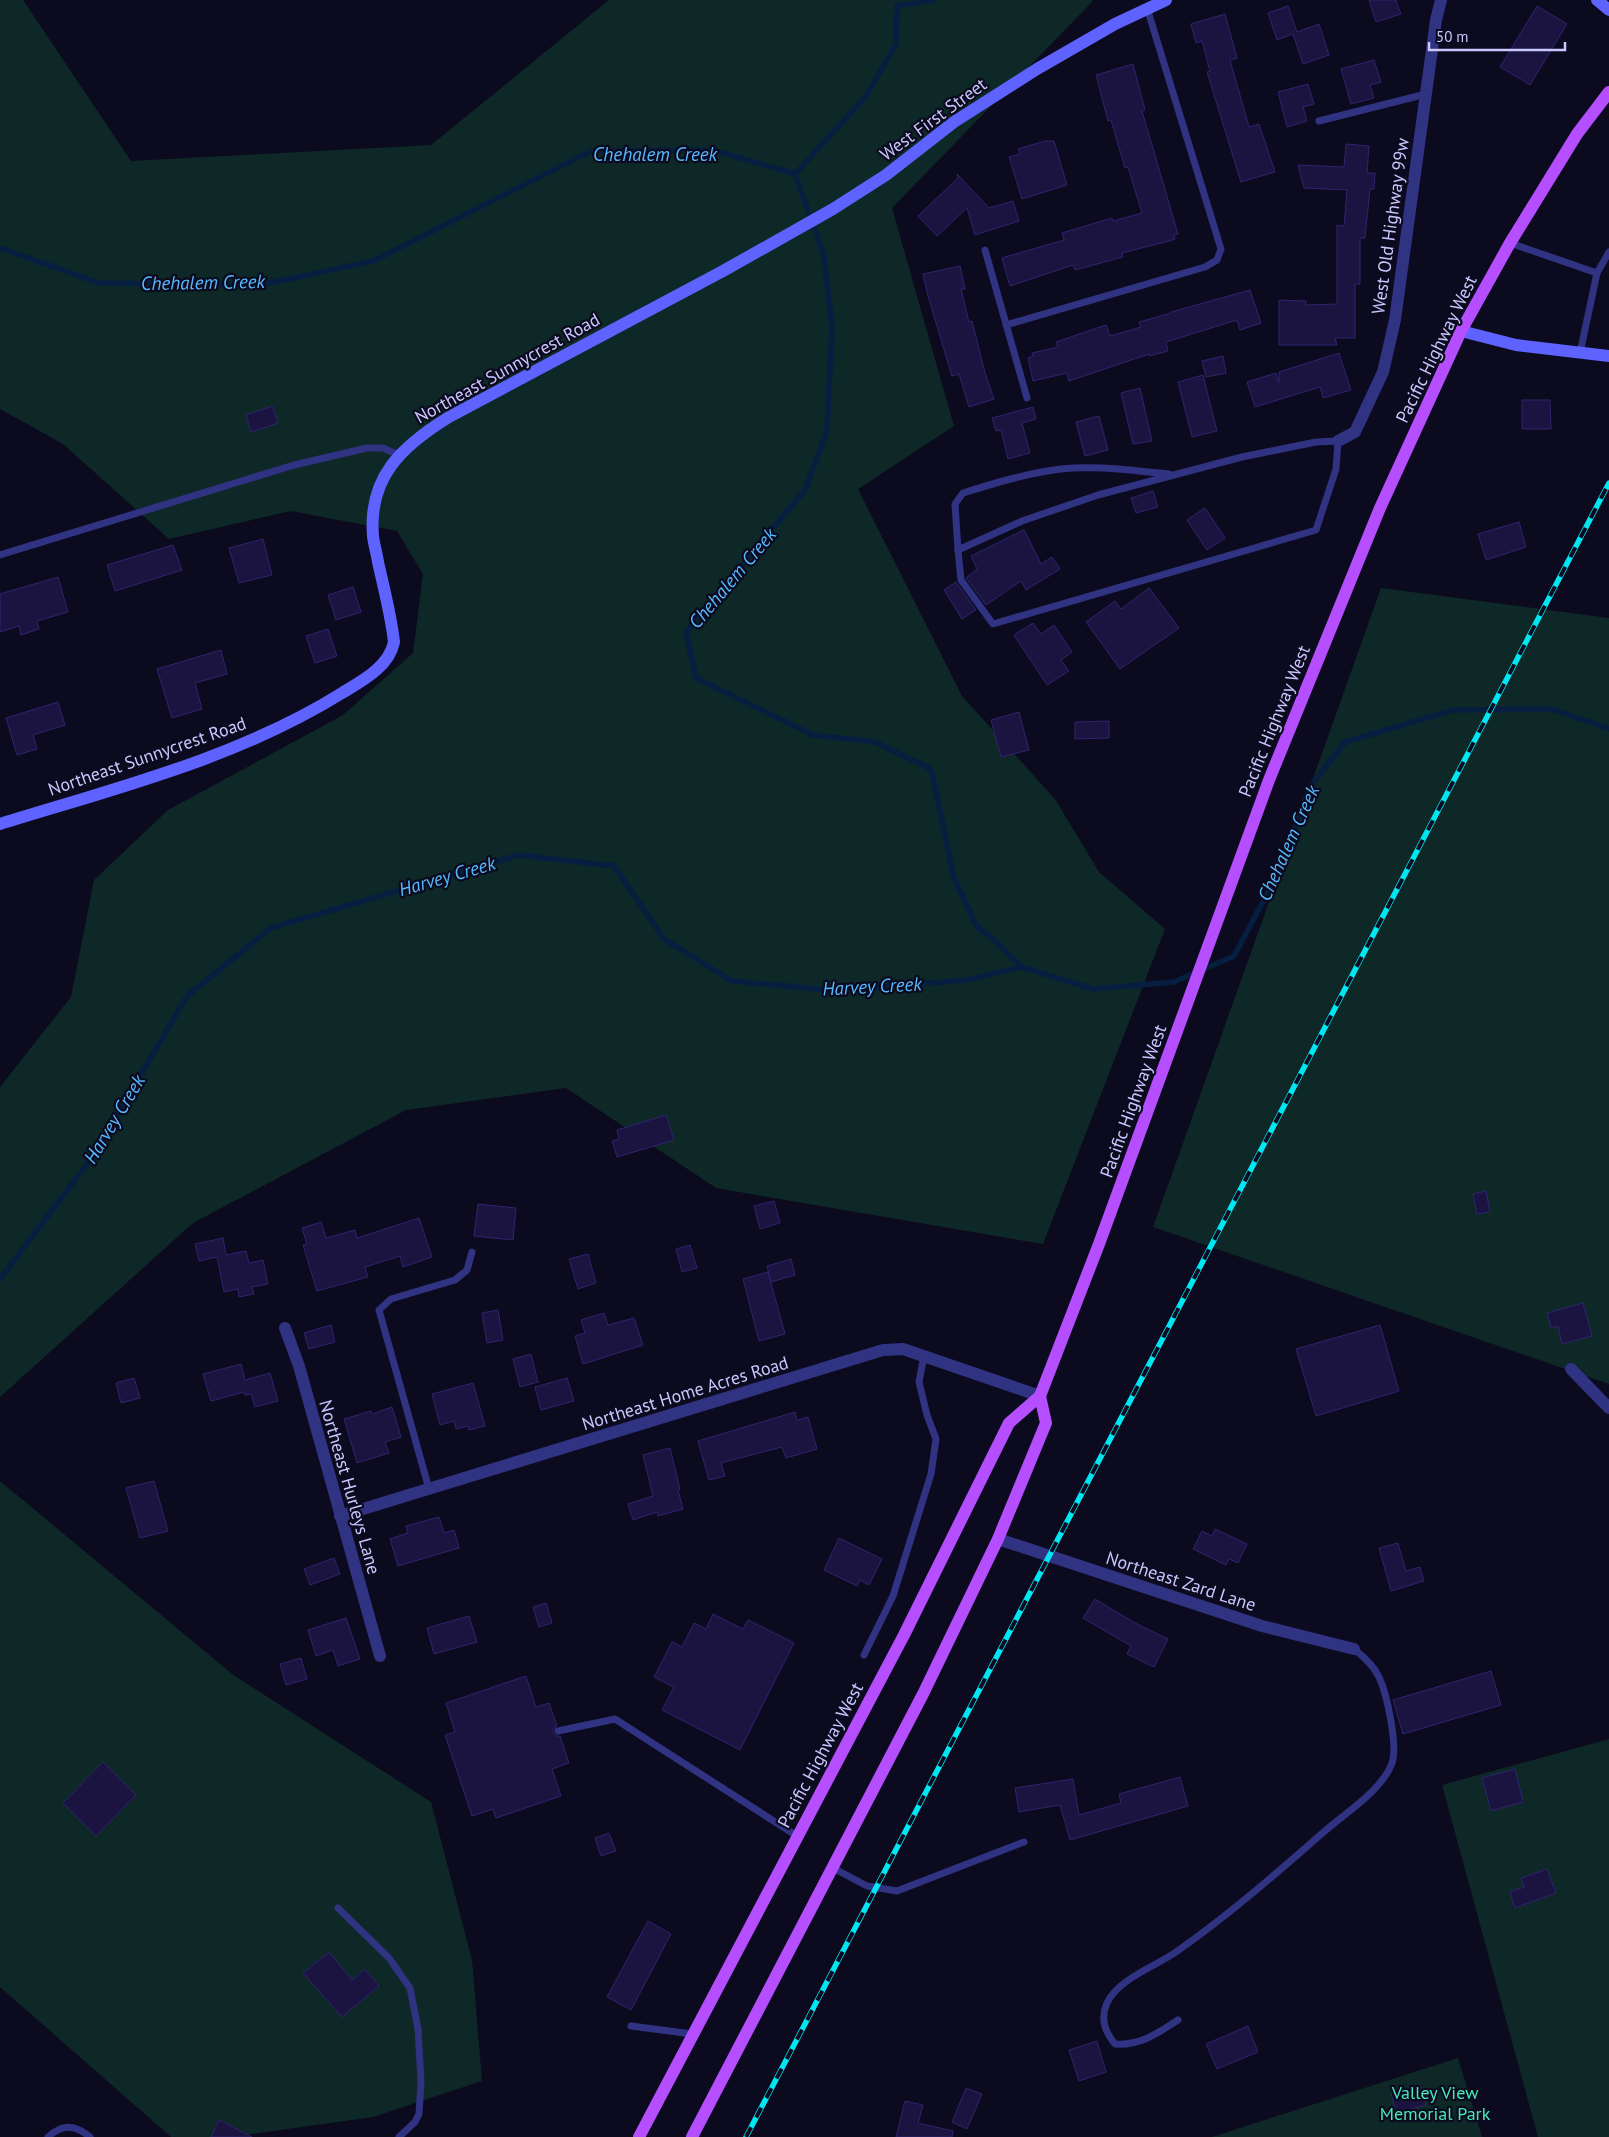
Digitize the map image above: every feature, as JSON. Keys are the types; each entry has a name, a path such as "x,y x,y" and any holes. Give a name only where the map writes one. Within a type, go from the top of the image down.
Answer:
{"main road":[{"name":"Pacific Highway West","path":"639,2137 796,1836 904,1635 1009,1424 1040,1396 1099,1244 1269,780 1380,508 1461,332 1510,243 1577,134 1609,92"},
{"path":"692,2137 923,1694 998,1539 1046,1423 1040,1396"}],"street":[{"name":"West First Street","path":"723,271 833,209 886,175 962,117 1060,56 1114,24 1166,0"},
{"name":"West Old Highway 99w","path":"1338,441 1355,432 1383,372 1395,320 1436,20 1441,0"},
{"path":"1597,0 1609,10"},
{"name":"Northeast Sunnycrest Road","path":"0,824 146,780 232,749 306,716 384,664 392,652 394,642 373,536 374,509 378,488 398,455 420,434 448,417 723,271"},
{"path":"1461,332 1516,345 1609,356"},
{"name":"Northeast Hurleys Lane","path":"285,1328 299,1366 380,1656"},
{"name":"Northeast Home Acres Road","path":"340,1516 884,1350 903,1349 1040,1396"},
{"path":"1571,1369 1609,1408"},
{"name":"Northeast Zard Lane","path":"998,1539 1262,1626 1354,1649"}],"lane":[{"path":"1006,325 1206,267 1217,260 1222,250 1147,8"},
{"path":"1319,121 1411,96 1426,94"},
{"path":"1510,243 1597,273"},
{"path":"985,250 1027,398"},
{"path":"1580,353 1597,273 1609,252"},
{"path":"958,550 1022,521 1098,495 1175,475 1251,455 1316,442 1338,441 1336,469 1316,530 993,624 961,580 958,550 955,504 963,492 1025,474 1062,468 1120,470 1175,475"},
{"path":"0,555 294,465 367,448 383,448 398,455"},
{"path":"429,1489 379,1310 391,1299 455,1280 467,1270 472,1252"},
{"path":"864,1655 893,1596 931,1474 936,1439 927,1415 919,1382 924,1356"},
{"path":"1178,2020 1148,2039 1128,2045 1115,2044 1106,2032 1103,2016 1107,2002 1118,1987 1176,1952 1286,1864 1374,1789 1385,1777 1392,1762 1394,1745 1386,1701 1379,1677 1367,1659 1354,1649"},
{"path":"558,1731 615,1719 796,1836"},
{"path":"833,1868 867,1886 896,1891 1024,1842"},
{"path":"338,1908 389,1958 410,1988 418,2029 421,2082 419,2114 415,2122 399,2137"},
{"path":"631,2026 692,2034"},
{"path":"48,2137 64,2127 79,2128 90,2137"}],"green space":[{"path":"0,0 23,0 131,161 431,145 609,0 1092,0 892,208 954,426 858,489 962,696 1055,799 1099,872 1165,929 1043,1244 716,1188 566,1088 406,1110 193,1223 0,1397 0,1087 71,997 94,880 168,810 343,715 413,653 423,574 397,531 291,511 169,539 63,444 0,409"},
{"path":"1381,588 1609,618 1609,1384 1153,1227"},
{"path":"0,1481 232,1674 431,1802 472,1960 482,2081 373,2117 231,2137 171,2137 0,1987"},
{"path":"1609,1739 1609,2137 1538,2137 1442,1785"},
{"name":"Valley View Memorial Park","path":"1458,2058 1482,2137 1212,2137"}],"building":[{"path":"1369,0 1396,0 1401,14 1376,22"},
{"path":"1288,6 1297,32 1319,24 1329,55 1303,64 1293,34 1277,40 1268,13"},
{"path":"1537,6 1567,24 1530,85 1500,67"},
{"path":"1225,14 1237,58 1230,60 1249,127 1259,124 1275,172 1241,182 1207,72 1210,71 1202,41 1196,43 1191,24"},
{"path":"1374,60 1381,82 1370,85 1374,98 1351,104 1341,69"},
{"path":"1133,64 1145,110 1142,111 1178,234 1174,235 1175,239 1122,253 1123,257 1075,270 1073,265 1010,286 1002,258 1064,240 1062,233 1112,218 1113,221 1142,213 1128,167 1125,168 1111,120 1108,121 1096,75"},
{"path":"1308,84 1314,104 1303,107 1307,121 1287,127 1278,92"},
{"path":"1045,141 1054,141 1067,185 1022,199 1009,157 1020,154 1018,149"},
{"path":"1346,144 1369,146 1367,173 1375,173 1374,189 1370,189 1365,238 1360,238 1360,284 1355,284 1355,338 1335,338 1337,345 1279,345 1279,300 1306,301 1306,305 1337,304 1337,225 1344,226 1347,190 1304,188 1298,165 1344,167"},
{"path":"957,174 989,208 1013,201 1019,221 975,235 967,208 937,236 918,216 958,178"},
{"path":"960,266 965,289 961,289 969,322 972,321 985,373 994,399 969,407 959,374 952,376 923,274"},
{"path":"1250,290 1261,323 1240,330 1237,320 1166,342 1168,351 1149,356 1149,354 1069,381 1067,373 1033,381 1028,358 1033,356 1032,353 1058,347 1056,342 1106,325 1110,336 1141,327 1139,322"},
{"path":"1339,353 1351,390 1323,398 1320,387 1255,407 1247,382 1276,373 1279,383 1279,372"},
{"path":"1223,356 1226,373 1206,377 1202,361"},
{"path":"1203,375 1217,431 1192,437 1178,382"},
{"path":"1140,388 1152,441 1133,444 1121,393"},
{"path":"1522,400 1550,400 1551,429 1522,429"},
{"path":"272,406 278,423 251,432 246,415"},
{"path":"1033,407 1036,419 1022,423 1030,453 1008,459 1001,430 996,431 992,418"},
{"path":"1099,416 1108,450 1085,456 1076,422"},
{"path":"1153,491 1158,507 1136,513 1131,498"},
{"path":"1205,508 1225,538 1207,550 1187,520"},
{"path":"1519,522 1526,547 1486,560 1478,534"},
{"path":"1024,530 1041,564 1052,557 1060,569 1026,590 1021,581 986,605 966,578 977,569 971,556"},
{"path":"263,539 272,575 239,583 229,548"},
{"path":"173,545 182,570 115,591 107,565"},
{"path":"58,577 68,612 37,621 39,629 21,635 19,626 0,632 0,594"},
{"path":"956,582 976,610 962,619 944,590"},
{"path":"353,587 361,612 336,620 328,595"},
{"path":"1149,588 1179,628 1120,669 1086,622 1115,601 1121,609"},
{"path":"1033,623 1041,634 1054,625 1072,652 1061,660 1069,671 1047,685 1014,635"},
{"path":"328,629 337,656 315,663 306,636"},
{"path":"221,650 227,674 195,683 202,709 172,718 157,669"},
{"path":"58,702 65,725 33,735 37,749 17,755 6,718"},
{"path":"1019,712 1029,750 1001,757 991,720"},
{"path":"1109,721 1109,738 1075,739 1075,722"},
{"path":"666,1115 674,1140 617,1157 612,1141 619,1139 617,1130"},
{"path":"1486,1191 1490,1212 1477,1214 1473,1194"},
{"path":"774,1201 780,1223 760,1229 754,1206"},
{"path":"478,1204 516,1208 513,1240 474,1236"},
{"path":"419,1218 432,1257 403,1267 400,1256 365,1267 368,1277 317,1291 303,1245 307,1244 302,1228 321,1222 326,1238 355,1230 357,1238"},
{"path":"223,1238 226,1255 246,1251 249,1263 263,1260 268,1284 252,1287 254,1294 239,1297 238,1289 224,1292 217,1257 199,1261 195,1244"},
{"path":"690,1245 697,1268 682,1272 676,1249"},
{"path":"588,1254 596,1283 578,1289 569,1259"},
{"path":"791,1259 795,1275 771,1282 767,1266"},
{"path":"768,1272 785,1334 759,1341 743,1279"},
{"path":"1583,1303 1592,1336 1562,1344 1558,1326 1551,1328 1547,1313"},
{"path":"498,1310 503,1340 487,1343 482,1313"},
{"path":"604,1313 608,1325 634,1318 643,1345 583,1364 575,1336 585,1333 581,1320"},
{"path":"331,1325 335,1342 309,1349 304,1333"},
{"path":"1380,1325 1399,1391 1316,1416 1296,1349"},
{"path":"531,1354 538,1382 520,1387 513,1359"},
{"path":"241,1364 245,1380 270,1373 278,1401 255,1407 251,1394 245,1395 244,1392 211,1401 203,1374"},
{"path":"134,1378 140,1398 121,1403 116,1383"},
{"path":"567,1378 574,1401 541,1410 535,1387"},
{"path":"473,1383 485,1426 469,1430 468,1426 456,1429 454,1421 440,1425 432,1394"},
{"path":"392,1407 401,1437 385,1442 389,1453 357,1463 344,1419 371,1411 372,1414"},
{"path":"795,1412 797,1420 808,1417 817,1449 786,1458 782,1447 721,1463 725,1476 709,1480 698,1441"},
{"path":"670,1448 683,1509 658,1516 657,1512 633,1520 628,1504 653,1496 643,1455"},
{"path":"154,1481 168,1531 140,1538 126,1488"},
{"path":"439,1517 444,1533 454,1530 459,1548 398,1566 390,1539 408,1533 406,1526"},
{"path":"1215,1529 1247,1544 1238,1563 1229,1559 1226,1565 1193,1549 1202,1531 1212,1536"},
{"path":"839,1538 882,1559 869,1585 860,1580 857,1586 824,1570"},
{"path":"1398,1543 1406,1571 1420,1567 1424,1581 1391,1591 1379,1548"},
{"path":"334,1558 340,1574 310,1585 304,1569"},
{"path":"1095,1599 1135,1623 1168,1639 1154,1667 1127,1654 1131,1646 1083,1618"},
{"path":"546,1603 552,1623 539,1627 533,1607"},
{"path":"713,1614 743,1629 748,1620 794,1643 740,1750 662,1710 674,1687 654,1677 672,1642 682,1647 694,1623 706,1629"},
{"path":"469,1616 477,1642 434,1654 427,1628"},
{"path":"346,1618 360,1659 338,1666 333,1650 316,1656 308,1630"},
{"path":"301,1658 307,1679 286,1685 280,1664"},
{"path":"1491,1671 1501,1705 1403,1734 1393,1700"},
{"path":"526,1676 536,1707 549,1703 557,1726 553,1729 553,1733 556,1736 560,1736 569,1763 552,1769 561,1796 496,1818 493,1809 472,1816 445,1735 455,1732 446,1703"},
{"path":"103,1762 136,1795 96,1836 63,1803"},
{"path":"1515,1769 1523,1802 1491,1811 1482,1778"},
{"path":"1180,1777 1188,1806 1070,1840 1060,1805 1019,1812 1015,1788 1073,1779 1079,1815 1121,1803 1119,1794"},
{"path":"609,1833 616,1851 601,1856 595,1838"},
{"path":"1547,1869 1556,1893 1515,1908 1510,1892 1524,1887 1521,1878"},
{"path":"648,1921 671,1934 631,2010 607,1997"},
{"path":"329,1952 352,1980 365,1969 379,1986 342,2017 303,1973"},
{"path":"1248,2026 1258,2052 1217,2069 1206,2044"},
{"path":"1097,2041 1106,2072 1079,2081 1069,2050"},
{"path":"1420,2085 1426,2105 1396,2113 1391,2093"},
{"path":"966,2088 982,2094 967,2129 952,2122"},
{"path":"905,2101 923,2105 918,2123 953,2131 952,2137 896,2137"},
{"path":"219,2120 252,2137 211,2137"}],"waterway":[{"path":"795,174 866,96 896,44 897,6 933,0"},
{"name":"Chehalem Creek","path":"0,248 99,283 260,285 373,261 591,151 713,150 795,174"},
{"name":"Chehalem Creek","path":"795,174 824,256 832,328 827,431 805,490 686,632 696,678 813,735 875,742 931,769 954,878 977,927 991,937 1022,967 1093,989 1174,982 1234,956 1281,868 1309,788 1345,742 1453,710 1552,709 1609,729"},
{"name":"Harvey Creek","path":"0,1279 91,1159 187,996 271,928 519,855 614,866 664,939 732,981 839,991 966,980 1022,967"}],"railway":[{"path":"746,2137 1609,483"}]}
